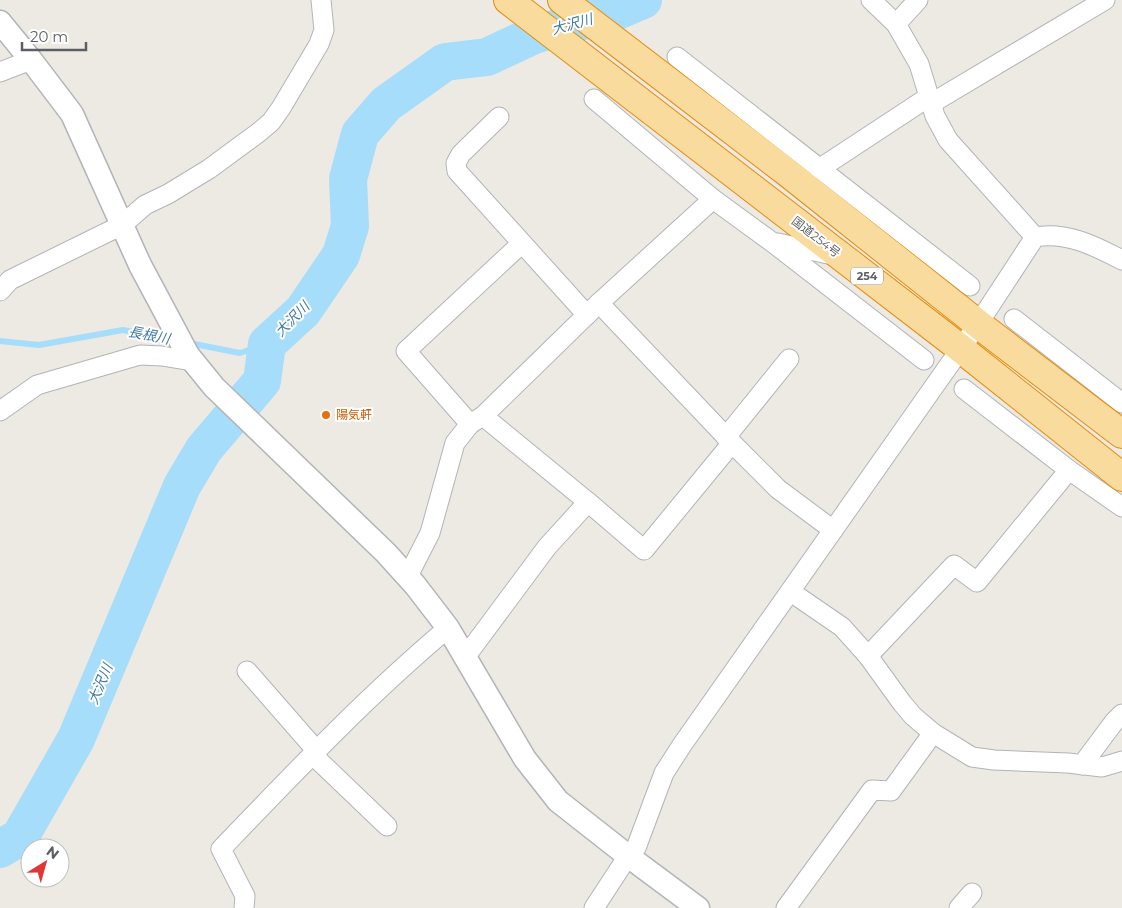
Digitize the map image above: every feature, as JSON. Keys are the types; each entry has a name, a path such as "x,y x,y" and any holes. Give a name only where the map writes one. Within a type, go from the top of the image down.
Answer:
{"highway":[{"name":"国道254号","path":"508,0 602,89 844,258 1122,477"},
{"name":"254","path":"562,0 788,173 978,324 1122,434"}],"street":[{"path":"3,280 122,225 145,205 168,194 209,169 271,122 319,44 324,30 322,0"},
{"path":"871,0 896,24 919,64 935,116 948,140 1035,237"},
{"path":"896,24 918,0"},
{"path":"819,169 931,99 1105,0"},
{"path":"0,22 72,114 140,265 190,358 214,387 386,552 408,576 448,628 466,656 525,759 558,800 628,856 698,908"},
{"path":"677,57 970,286"},
{"path":"0,72 31,60"},
{"path":"602,89 714,200 772,242 924,360"},
{"path":"500,116 460,154 456,163 457,171 521,244 593,309 778,489 833,530"},
{"path":"408,576 430,533 455,443 476,420 593,309 714,200"},
{"path":"594,908 628,856 636,848 664,773 682,745 978,324 1035,237 1050,234 1074,239 1122,260"},
{"path":"772,242 844,258"},
{"path":"521,244 406,351 476,420 588,502 644,550 789,359"},
{"path":"1014,319 1122,403"},
{"path":"0,411 37,385 140,355 190,358"},
{"path":"964,389 1122,507"},
{"path":"1072,397 1122,419"},
{"path":"868,656 954,565 977,582 1070,470"},
{"path":"466,656 548,547 588,502"},
{"path":"791,592 842,627 868,656 902,703 933,733 972,757 1102,767 1122,761"},
{"path":"244,908 245,896 221,849 316,750 410,660 448,628"},
{"path":"247,671 316,750 318,760 387,826"},
{"path":"1082,765 1122,714"},
{"path":"786,908 872,790 891,791 933,733"},
{"path":"959,908 972,893"}],"waterway":[{"name":"大沢川","path":"0,849 20,837 76,739 182,486 204,449 262,381 267,344 303,311 341,255 350,226 348,179 360,134 386,104 445,62 487,57 534,35 617,11 643,0"},
{"name":"長根川","path":"0,341 39,345 123,330 174,340"},
{"name":"長根川","path":"189,343 240,353 267,344"}],"place":[{"name":"陽気軒","path":"326,415"}]}
